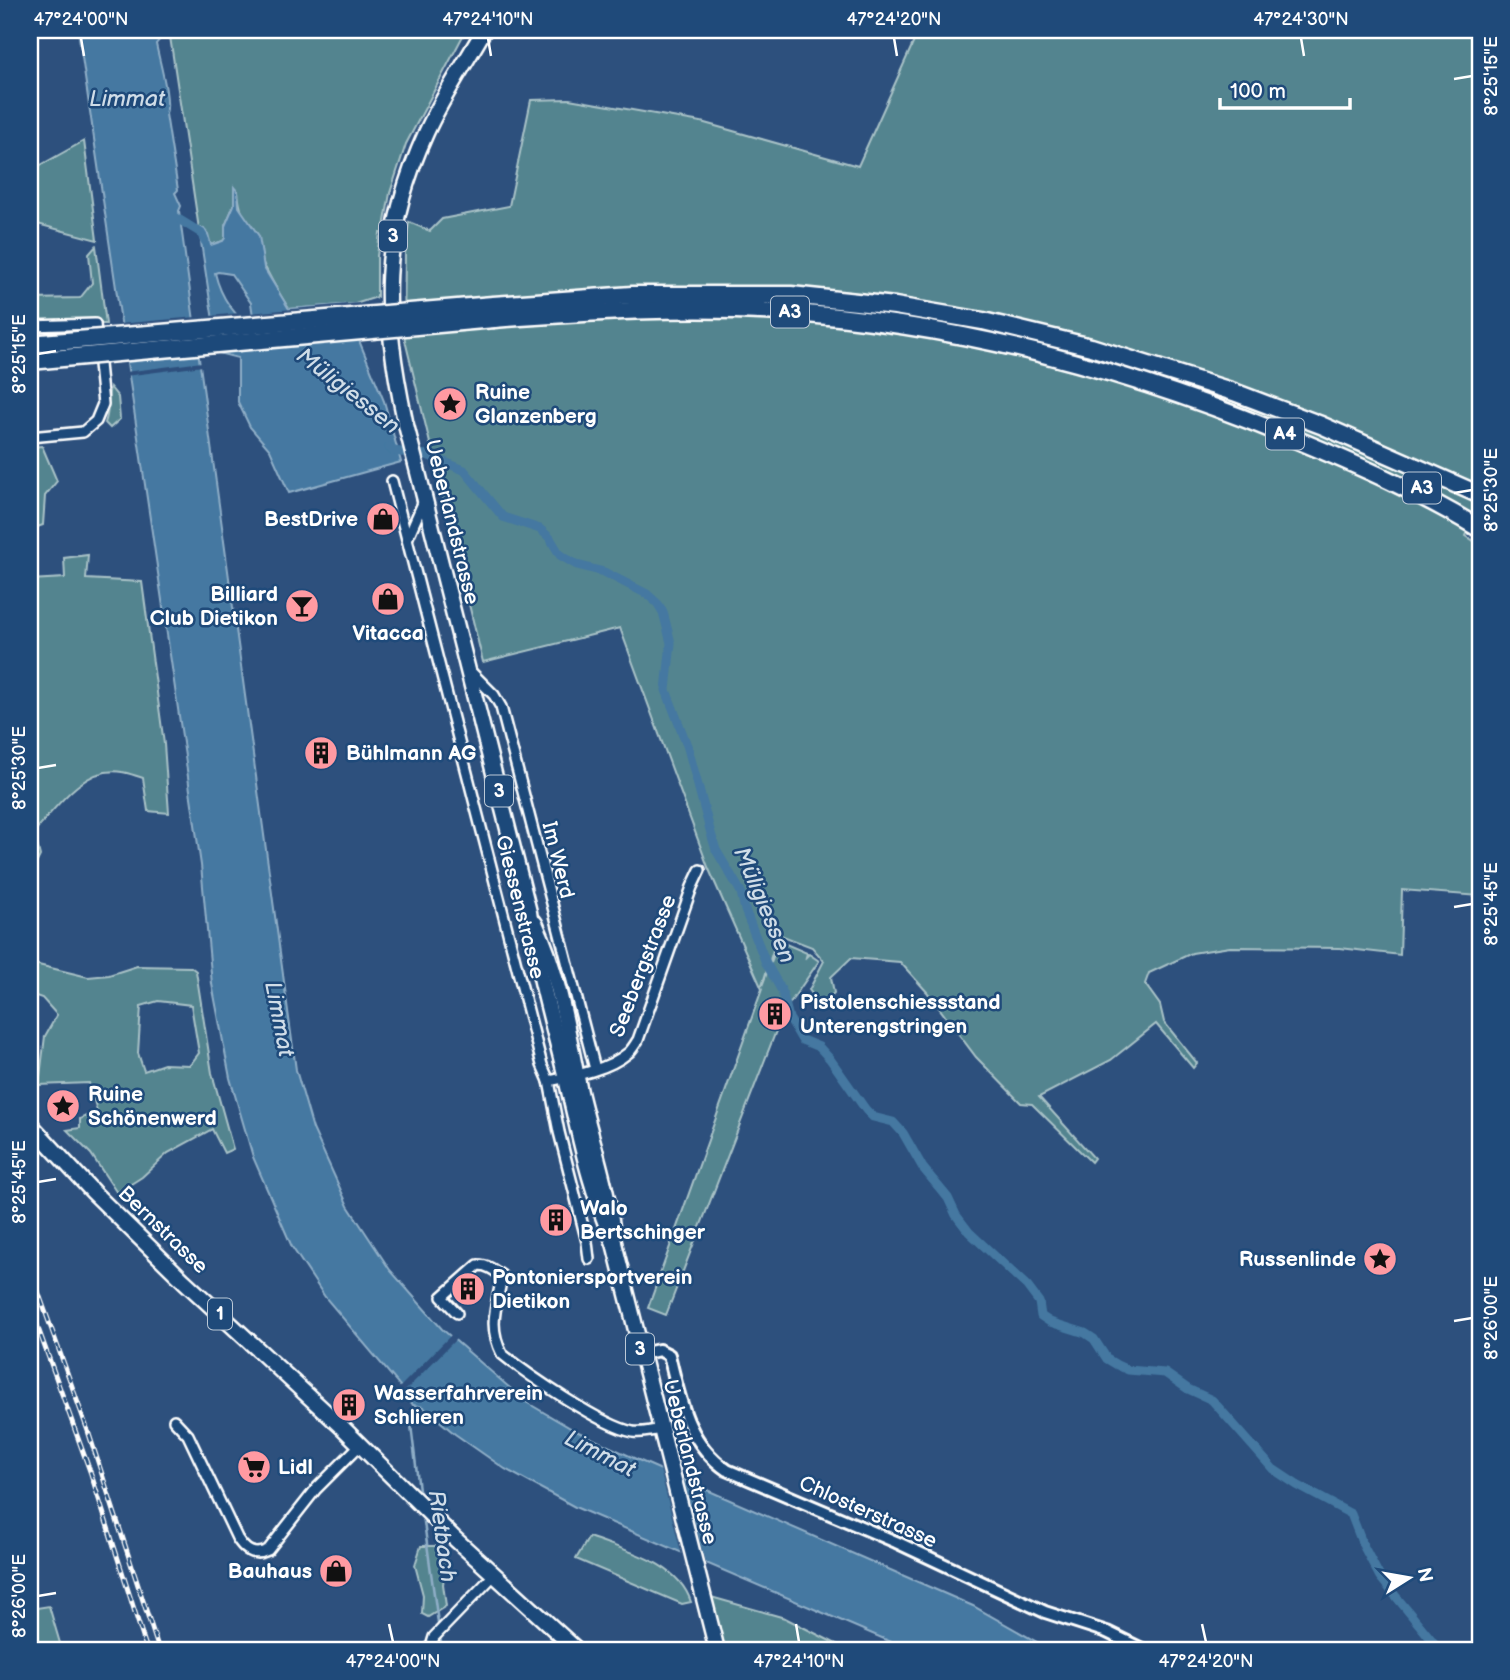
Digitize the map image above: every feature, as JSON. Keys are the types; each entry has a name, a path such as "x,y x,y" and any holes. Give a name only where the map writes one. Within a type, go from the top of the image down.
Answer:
{"highway":[{"name":"A3","path":"30,361 632,295 791,295 941,313 1056,337 1234,392 1353,439"},
{"name":"A3","path":"30,344 493,312 730,310 869,320 947,332 1082,363 1101,363 1146,377 1364,460 1480,516"},
{"name":"A4","path":"1082,363 1209,405 1283,433 1415,492 1480,528"},
{"path":"1353,439 1369,440 1480,487"},
{"path":"1353,439 1480,495"}],"main road":[{"name":"Ueberlandstrasse","path":"484,30 427,131 412,166 396,219 387,288 393,365 529,912 534,949 607,1194 614,1244 717,1650"},
{"name":"Bernstrasse","path":"30,1124 93,1192 184,1281 360,1445 431,1516 577,1650"}],"street":[{"path":"30,326 95,324 103,404 96,421 83,432 33,436"},
{"name":"Giessenstrasse","path":"392,481 542,1065 549,1081 558,1132 589,1259"},
{"path":"408,537 424,498"},
{"name":"Im Werd","path":"468,671 496,697 501,707 595,1069"},
{"name":"Seebergstrasse","path":"571,1076 595,1069 628,1053 638,1040 700,870"},
{"path":"549,1081 571,1076"},
{"path":"457,1313 442,1297 478,1265 485,1265 502,1276 492,1327 502,1354 584,1409 612,1423 631,1432 660,1429"},
{"name":"Chlosterstrasse","path":"641,1354 659,1350 669,1355 684,1413 693,1434 705,1452 727,1470 896,1542 1045,1612 1107,1632 1144,1650"},
{"path":"174,1420 188,1435 237,1538 243,1548 252,1553 268,1550 316,1489 360,1445"},
{"path":"430,1650 434,1637 494,1575"}],"green space":[{"path":"169,30 466,30 406,144 390,193 383,233 380,233 377,297 355,304 289,309 258,252 244,220 238,192 234,189 234,205 225,226 225,238 211,245 203,228 199,229"},
{"path":"919,30 1480,30 1480,507 1466,536 1480,545 1480,896 1402,890 1400,955 1340,948 1230,947 1192,953 1149,973 1145,984 1160,1005 1164,1022 1197,1063 1193,1068 1156,1024 1111,1060 1039,1097 1094,1158 1091,1162 1032,1104 1021,1103 976,1057 927,992 900,962 851,958 831,977 834,993 821,1005 809,990 824,961 812,947 778,934 762,986 779,941 807,953 806,957 809,954 819,961 783,1013 666,1315 648,1308 762,989 708,867 620,628 483,662 404,336 405,254 409,222 430,231 442,219 509,206 531,100 569,99 701,122 858,166"},
{"path":"84,141 97,240 30,222 30,171"},
{"path":"96,246 106,324 97,320 30,320 30,299 80,298 92,283 89,254"},
{"path":"110,387 118,397 120,419 110,428 105,423"},
{"path":"42,446 57,481 45,496 43,525 32,529 30,447"},
{"path":"88,555 86,579 142,582 164,744 169,813 148,811 143,778 122,772 95,775 72,790 34,832 40,856 30,876 30,580 65,578 64,558"},
{"path":"30,963 88,977 109,975 137,966 191,967 196,971 212,1073 233,1149 224,1153 212,1129 168,1153 142,1177 117,1193 91,1154 67,1130 80,1128 80,1119 97,1111 89,1083 39,1085 45,1036 57,1015 42,998 30,994","holes":["158,1001 191,1005 199,1053 190,1065 164,1064 144,1071 138,1053 141,1006"]},
{"path":"589,1537 649,1559 663,1567 684,1588 691,1602 682,1604 576,1559"},
{"path":"421,1546 435,1546 447,1560 443,1584 446,1606 428,1617 422,1614 423,1595 415,1565"},
{"path":"711,1597 785,1618 848,1650 724,1650"},
{"path":"49,1606 62,1650 30,1650 30,1609"}],"water":[{"name":"Limmat","path":"78,30 157,30 160,39 156,44 166,89 166,114 178,190 175,193 181,206 179,211 296,1070 313,1129 348,1206 390,1270 442,1329 526,1402 574,1430 636,1459 973,1606 1051,1650 910,1650 575,1507 505,1469 455,1434 423,1407 413,1405 325,1297 292,1247 253,1157 230,1078 212,984 201,865"},
{"path":"234,187 238,192 239,207 259,236 264,268 289,309 355,304 360,343 384,401 401,462 289,493 270,450 250,427 238,402 238,358 218,353 199,229 203,228 208,234 211,245 223,241 225,226 234,205","holes":["215,273 231,274 251,303 255,329 229,306"]}],"pier":[{"path":"359,303 364,341 215,354 210,316 239,313 243,327 252,326 249,313"},
{"path":"196,317 201,355 123,362 118,324"},
{"path":"202,362 203,366 125,376 125,372"},
{"path":"452,1334 456,1339 402,1394 398,1389"},
{"path":"659,1465 683,1476 706,1566 682,1556"}],"waterway":[{"name":"Müligiessen","path":"180,220 201,233 205,241"},
{"name":"Müligiessen","path":"389,447 393,451 427,455 464,470 503,517 540,529 550,538 560,555 577,565 604,572 647,594 658,604 663,612 671,643 666,690 688,748 716,850 741,892 745,910 766,963 782,991 789,1018 802,1040 819,1047 873,1117 893,1122 903,1133 923,1168 948,1198 956,1215 969,1232 1027,1286 1039,1302 1041,1316 1050,1322 1085,1333 1094,1339 1107,1359 1117,1365 1128,1370 1165,1373 1188,1389 1212,1400 1273,1469 1351,1514 1380,1577 1440,1650"},
{"name":"Rietbach","path":"411,1425 420,1498"},
{"name":"Rietbach","path":"423,1515 439,1630"},
{"name":"Rietbach","path":"440,1636 442,1650"},
{"path":"1100,1650 1111,1650"}],"railway":[{"path":"30,1269 88,1431 159,1650"},
{"path":"30,1306 91,1474 147,1650"}],"place":[{"name":"Ruine Glanzenberg","path":"450,404"},
{"name":"BestDrive","path":"383,519"},
{"name":"Vitacca","path":"388,599"},
{"name":"Billiard Club Dietikon","path":"302,606"},
{"name":"Bühlmann AG","path":"321,753"},
{"name":"Pistolenschiessstand Unterengstringen","path":"775,1014"},
{"name":"Ruine Schönenwerd","path":"63,1106"},
{"name":"Walo Bertschinger","path":"556,1220"},
{"name":"Russenlinde","path":"1380,1259"},
{"name":"Pontoniersportverein Dietikon","path":"468,1289"},
{"name":"Wasserfahrverein Schlieren","path":"349,1405"},
{"name":"Lidl","path":"254,1467"},
{"name":"Bauhaus","path":"336,1571"}]}
